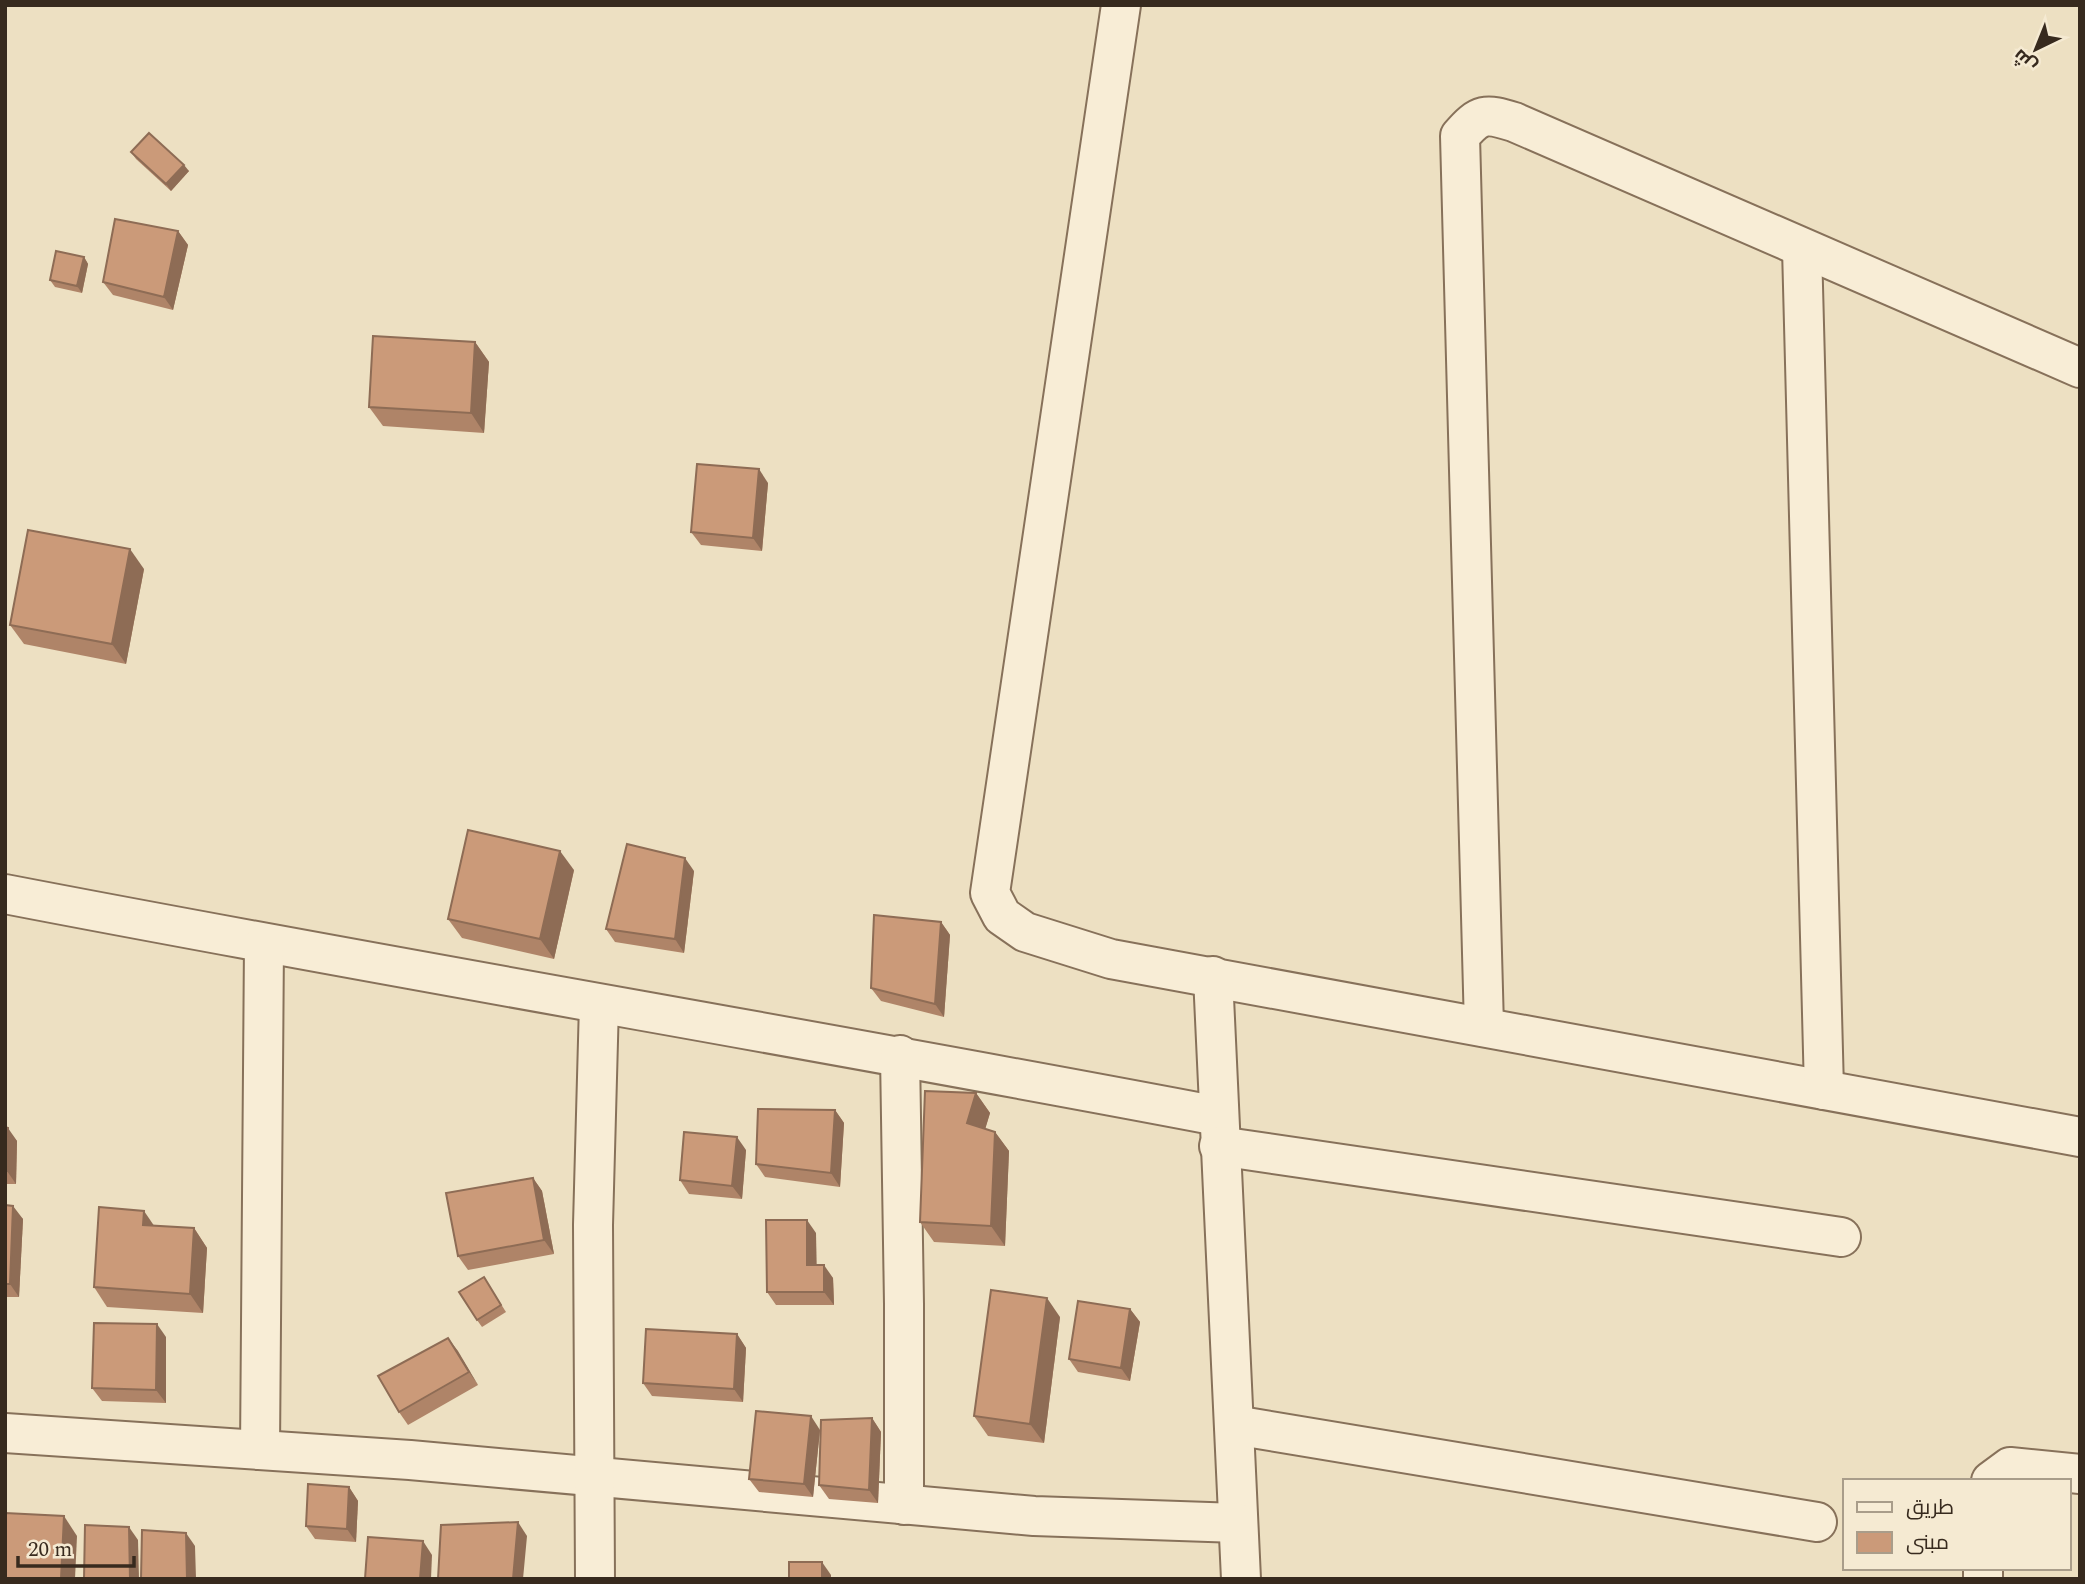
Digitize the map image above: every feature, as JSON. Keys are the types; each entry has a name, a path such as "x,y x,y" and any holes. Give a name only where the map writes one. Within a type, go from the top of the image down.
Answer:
{"street":[{"path":"1121,5 990,893 1002,916 1025,932 1111,959 2080,1137"},
{"path":"1483,1027 1460,136 1474,120 1490,115 1514,122 2080,368"},
{"path":"1802,248 1824,1090"},
{"path":"5,894 264,944 900,1055 1219,1131 1841,1237"},
{"path":"260,1450 264,944"},
{"path":"1213,976 1241,1579"},
{"path":"595,1579 593,1225 599,1004"},
{"path":"900,1055 904,1505"},
{"path":"1234,1425 1816,1522"},
{"path":"5,1433 410,1460 1034,1516 1238,1523"},
{"path":"1994,1479 2010,1467 2080,1474"}],"building":[{"path":"149,133 184,165 166,184 131,152"},
{"path":"115,219 178,231 164,297 103,282"},
{"path":"56,251 84,257 77,286 50,280"},
{"path":"373,336 475,342 471,413 369,407"},
{"path":"697,464 759,469 753,538 691,532"},
{"path":"28,530 130,549 112,644 10,625"},
{"path":"468,830 560,851 540,939 448,919"},
{"path":"627,844 685,858 675,939 606,929"},
{"path":"874,915 941,922 935,1004 871,988"},
{"path":"925,1091 976,1093 967,1123 995,1132 991,1226 920,1222"},
{"path":"758,1109 835,1110 831,1173 756,1164"},
{"path":"5,1127 8,1128 7,1171 5,1171"},
{"path":"684,1132 737,1137 732,1186 680,1180"},
{"path":"533,1178 544,1240 458,1256 446,1193"},
{"path":"5,1205 13,1206 10,1284 5,1284"},
{"path":"99,1207 144,1211 143,1225 194,1228 190,1294 94,1287"},
{"path":"766,1220 807,1220 807,1265 824,1265 824,1292 767,1292"},
{"path":"484,1277 501,1305 477,1320 459,1292"},
{"path":"991,1290 1047,1298 1030,1424 974,1416"},
{"path":"1078,1301 1130,1309 1121,1368 1069,1359"},
{"path":"94,1323 157,1324 156,1390 92,1388"},
{"path":"646,1329 737,1334 734,1389 643,1383"},
{"path":"448,1338 469,1372 399,1412 378,1376"},
{"path":"756,1411 811,1416 804,1484 749,1479"},
{"path":"872,1418 869,1490 819,1485 821,1420"},
{"path":"308,1484 349,1487 347,1529 306,1526"},
{"path":"5,1513 64,1516 61,1579 5,1579"},
{"path":"518,1522 513,1579 438,1579 441,1525"},
{"path":"85,1525 129,1527 130,1579 84,1579"},
{"path":"142,1530 186,1533 187,1579 141,1579"},
{"path":"368,1537 423,1541 420,1579 365,1579"},
{"path":"789,1562 822,1562 822,1579 789,1579"}]}
